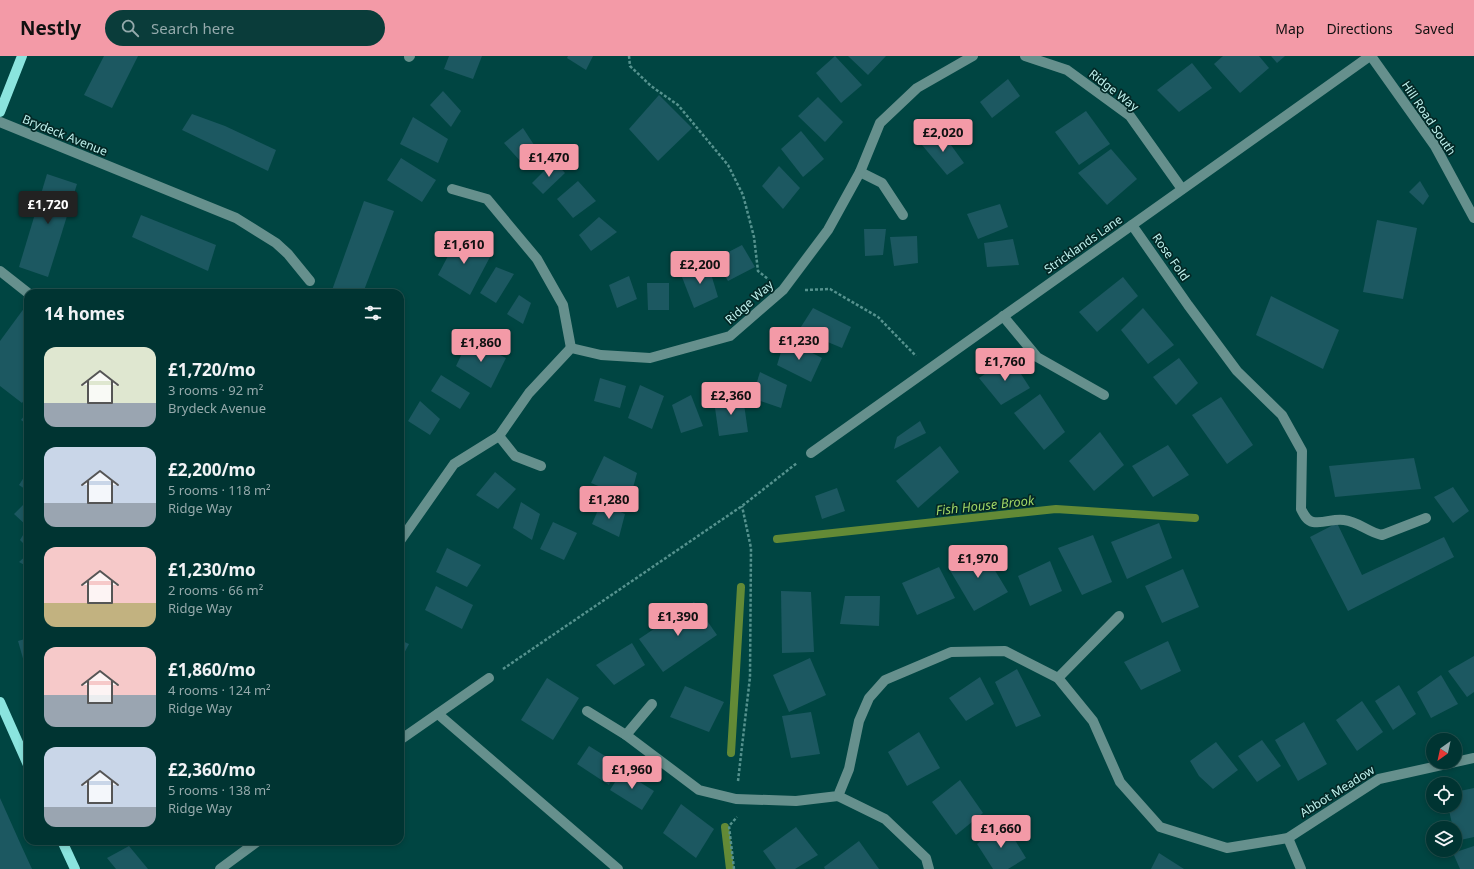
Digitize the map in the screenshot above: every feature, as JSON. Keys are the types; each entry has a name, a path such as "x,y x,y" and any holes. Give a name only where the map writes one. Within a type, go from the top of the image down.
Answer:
{"main road":[{"path":"0,112 22,56"},
{"path":"0,702 24,756"},
{"path":"64,845 75,869"}],"street":[{"name":"Ridge Way","path":"571,348 601,355 650,358 730,336 783,290 828,230 860,172 880,123 917,88 973,56"},
{"name":"Ridge Way","path":"1025,56 1067,70 1130,116 1182,189"},
{"name":"Stricklands Lane","path":"811,453 1370,56"},
{"name":"Hill Road South","path":"1370,56 1435,146 1474,218"},
{"name":"Brydeck Avenue","path":"0,122 236,218 276,243 288,254 310,281"},
{"path":"860,172 882,183 903,215"},
{"path":"404,535 454,464 499,436 529,393 571,348 563,305 537,259 487,199 452,190"},
{"name":"Rose Fold","path":"1132,225 1188,305 1237,371 1282,415 1302,451 1301,509 1305,517 1312,522 1344,520 1362,525 1374,533 1382,535 1426,518"},
{"path":"0,271 24,290"},
{"path":"1003,316 1037,357 1104,395"},
{"path":"499,436 515,456 541,466"},
{"path":"1058,678 1119,616"},
{"name":"Abbot Meadow","path":"838,796 849,769 859,721 869,698 885,680 951,652 1005,651 1058,678 1093,721 1120,782 1160,827 1227,848 1288,838 1379,778 1474,758"},
{"path":"404,737 489,678"},
{"path":"626,735 652,704"},
{"path":"586,711 626,735 699,790 736,799 796,801 838,796 885,819 926,858 929,869"},
{"path":"438,714 618,869"},
{"path":"1288,838 1301,869"},
{"path":"220,869 253,845"}],"path":[{"path":"629,56 630,66 651,86 678,104 728,166 743,196 754,237 758,271 783,290 830,289 878,317 915,354 924,372"},
{"path":"489,678 742,506 811,453"},
{"path":"734,869 729,826 739,814 736,799 750,677 751,548 742,506"}],"building":[{"path":"104,56 138,56 112,108 84,95"},
{"path":"449,56 482,56 473,79 444,69"},
{"path":"568,56 593,56 586,70 567,58"},
{"path":"835,56 862,85 841,103 816,73"},
{"path":"848,56 886,56 868,75"},
{"path":"1223,56 1259,56 1269,68 1240,93 1214,64"},
{"path":"1271,56 1285,56 1277,63"},
{"path":"1192,63 1212,88 1179,112 1157,90"},
{"path":"1008,79 1020,96 992,118 980,102"},
{"path":"443,91 461,111 451,127 430,105"},
{"path":"659,95 692,128 658,161 629,129"},
{"path":"818,97 843,122 825,142 798,116"},
{"path":"1086,111 1110,144 1079,165 1055,132"},
{"path":"192,114 225,126 276,150 268,171 182,130"},
{"path":"413,117 448,139 438,163 400,144"},
{"path":"523,128 538,151 522,163 504,143"},
{"path":"940,130 964,163 947,175 922,145"},
{"path":"801,131 824,159 803,177 781,149"},
{"path":"1111,149 1137,179 1107,205 1078,173"},
{"path":"401,158 436,180 422,202 387,180"},
{"path":"554,161 565,173 543,194 532,183"},
{"path":"779,166 800,188 783,209 762,186"},
{"path":"47,174 77,184 48,277 19,267"},
{"path":"578,181 596,201 573,218 557,199"},
{"path":"1420,181 1429,196 1423,205 1409,192"},
{"path":"364,201 394,211 365,289 332,289"},
{"path":"1000,204 1008,227 978,239 967,214"},
{"path":"141,215 216,245 208,271 132,237"},
{"path":"599,217 617,232 591,251 579,235"},
{"path":"1377,220 1417,228 1403,299 1363,292"},
{"path":"864,229 886,229 883,255 865,256"},
{"path":"459,235 491,255 470,295 438,275"},
{"path":"917,236 918,263 894,266 890,237"},
{"path":"1013,239 1019,265 987,267 984,243"},
{"path":"742,245 755,267 728,281 715,259"},
{"path":"708,264 718,297 694,308 680,272"},
{"path":"496,267 514,274 496,303 480,293"},
{"path":"629,276 637,299 617,308 609,285"},
{"path":"1123,277 1138,296 1097,332 1079,312"},
{"path":"647,283 669,283 669,310 648,310"},
{"path":"519,295 531,303 523,324 507,314"},
{"path":"1271,296 1339,330 1323,369 1256,335"},
{"path":"24,308 24,400 22,403 0,386 0,341"},
{"path":"813,308 851,327 842,348 799,330"},
{"path":"1143,308 1174,345 1148,364 1121,330"},
{"path":"469,339 506,358 491,388 456,366"},
{"path":"785,339 822,358 811,382 777,365"},
{"path":"1010,357 1030,388 1001,405 979,378"},
{"path":"1179,358 1198,383 1176,405 1153,377"},
{"path":"760,372 787,385 781,408 752,398"},
{"path":"441,375 470,393 460,409 431,391"},
{"path":"600,378 626,386 620,408 594,401"},
{"path":"640,385 664,396 652,429 628,418"},
{"path":"1040,394 1065,432 1044,450 1014,413"},
{"path":"691,395 703,426 681,433 672,405"},
{"path":"743,397 748,432 719,436 714,401"},
{"path":"1221,397 1253,445 1227,464 1192,415"},
{"path":"420,401 440,419 430,435 408,421"},
{"path":"920,421 926,433 894,449 897,437"},
{"path":"1100,432 1124,465 1094,491 1069,461"},
{"path":"1168,445 1189,475 1153,497 1132,466"},
{"path":"940,446 959,472 918,508 896,481"},
{"path":"604,456 637,473 630,499 591,483"},
{"path":"1414,458 1421,489 1335,497 1329,466"},
{"path":"495,472 516,489 498,509 476,495"},
{"path":"24,477 24,488 19,485"},
{"path":"1453,487 1469,511 1453,523 1434,497"},
{"path":"837,488 845,511 822,519 815,496"},
{"path":"521,502 540,514 532,540 513,528"},
{"path":"601,503 625,514 619,537 592,524"},
{"path":"24,504 24,523 14,514"},
{"path":"553,522 577,533 564,560 540,549"},
{"path":"1159,523 1172,558 1127,579 1111,542"},
{"path":"1337,523 1362,575 1444,537 1454,557 1348,611 1310,537"},
{"path":"24,534 24,544 20,540"},
{"path":"1093,535 1112,582 1082,595 1058,548"},
{"path":"447,548 481,565 467,587 436,572"},
{"path":"982,549 1008,592 974,611 948,567 957,560"},
{"path":"24,558 24,565 19,562"},
{"path":"1050,561 1062,591 1030,606 1018,576"},
{"path":"939,567 955,598 917,615 902,583"},
{"path":"1183,569 1199,607 1162,623 1145,586"},
{"path":"436,586 473,605 462,629 425,610"},
{"path":"781,591 811,592 814,652 782,653"},
{"path":"845,596 880,596 879,626 840,624"},
{"path":"694,602 717,635 663,672 639,639"},
{"path":"24,639 24,662 18,641"},
{"path":"1168,641 1181,671 1141,690 1124,662"},
{"path":"404,642 409,644 404,653"},
{"path":"632,643 645,665 614,685 596,665"},
{"path":"1474,656 1474,692 1467,697 1448,671"},
{"path":"810,658 826,695 789,712 773,675"},
{"path":"1017,669 1041,716 1016,727 995,682"},
{"path":"1441,675 1458,704 1431,718 1417,692"},
{"path":"980,677 994,704 966,721 949,698"},
{"path":"547,678 579,698 553,740 521,720"},
{"path":"1399,685 1416,714 1393,730 1375,701"},
{"path":"685,686 724,702 709,732 670,717"},
{"path":"1362,701 1383,732 1357,751 1336,720"},
{"path":"811,712 820,754 791,758 782,716"},
{"path":"1304,722 1327,764 1298,781 1275,740"},
{"path":"919,732 940,768 907,786 888,752"},
{"path":"1262,740 1281,766 1257,782 1238,756"},
{"path":"1216,742 1238,770 1213,789 1199,776 1190,761"},
{"path":"589,746 618,764 609,785 577,764"},
{"path":"622,771 654,791 642,810 610,790"},
{"path":"960,780 983,813 956,835 932,802"},
{"path":"1474,788 1474,837 1462,840 1462,821 1451,821 1450,813 1462,813 1462,791"},
{"path":"0,798 21,845 32,869 0,869"},
{"path":"681,804 714,829 696,858 663,833"},
{"path":"1004,822 1026,858 1008,869 993,869 977,844"},
{"path":"796,827 818,855 795,869 776,869 763,851"},
{"path":"859,841 879,869 825,869 824,867"},
{"path":"129,846 148,869 116,869 107,858"},
{"path":"1474,846 1474,869 1460,869 1455,857 1462,857 1462,850"},
{"path":"1159,853 1184,869 1151,869"}],"waterway":[{"name":"Fish House Brook","path":"777,539 1056,509 1195,518"},
{"name":"Fish House Brook","path":"731,753 741,587"},
{"name":"Fish House Brook","path":"725,827 730,869"}]}
